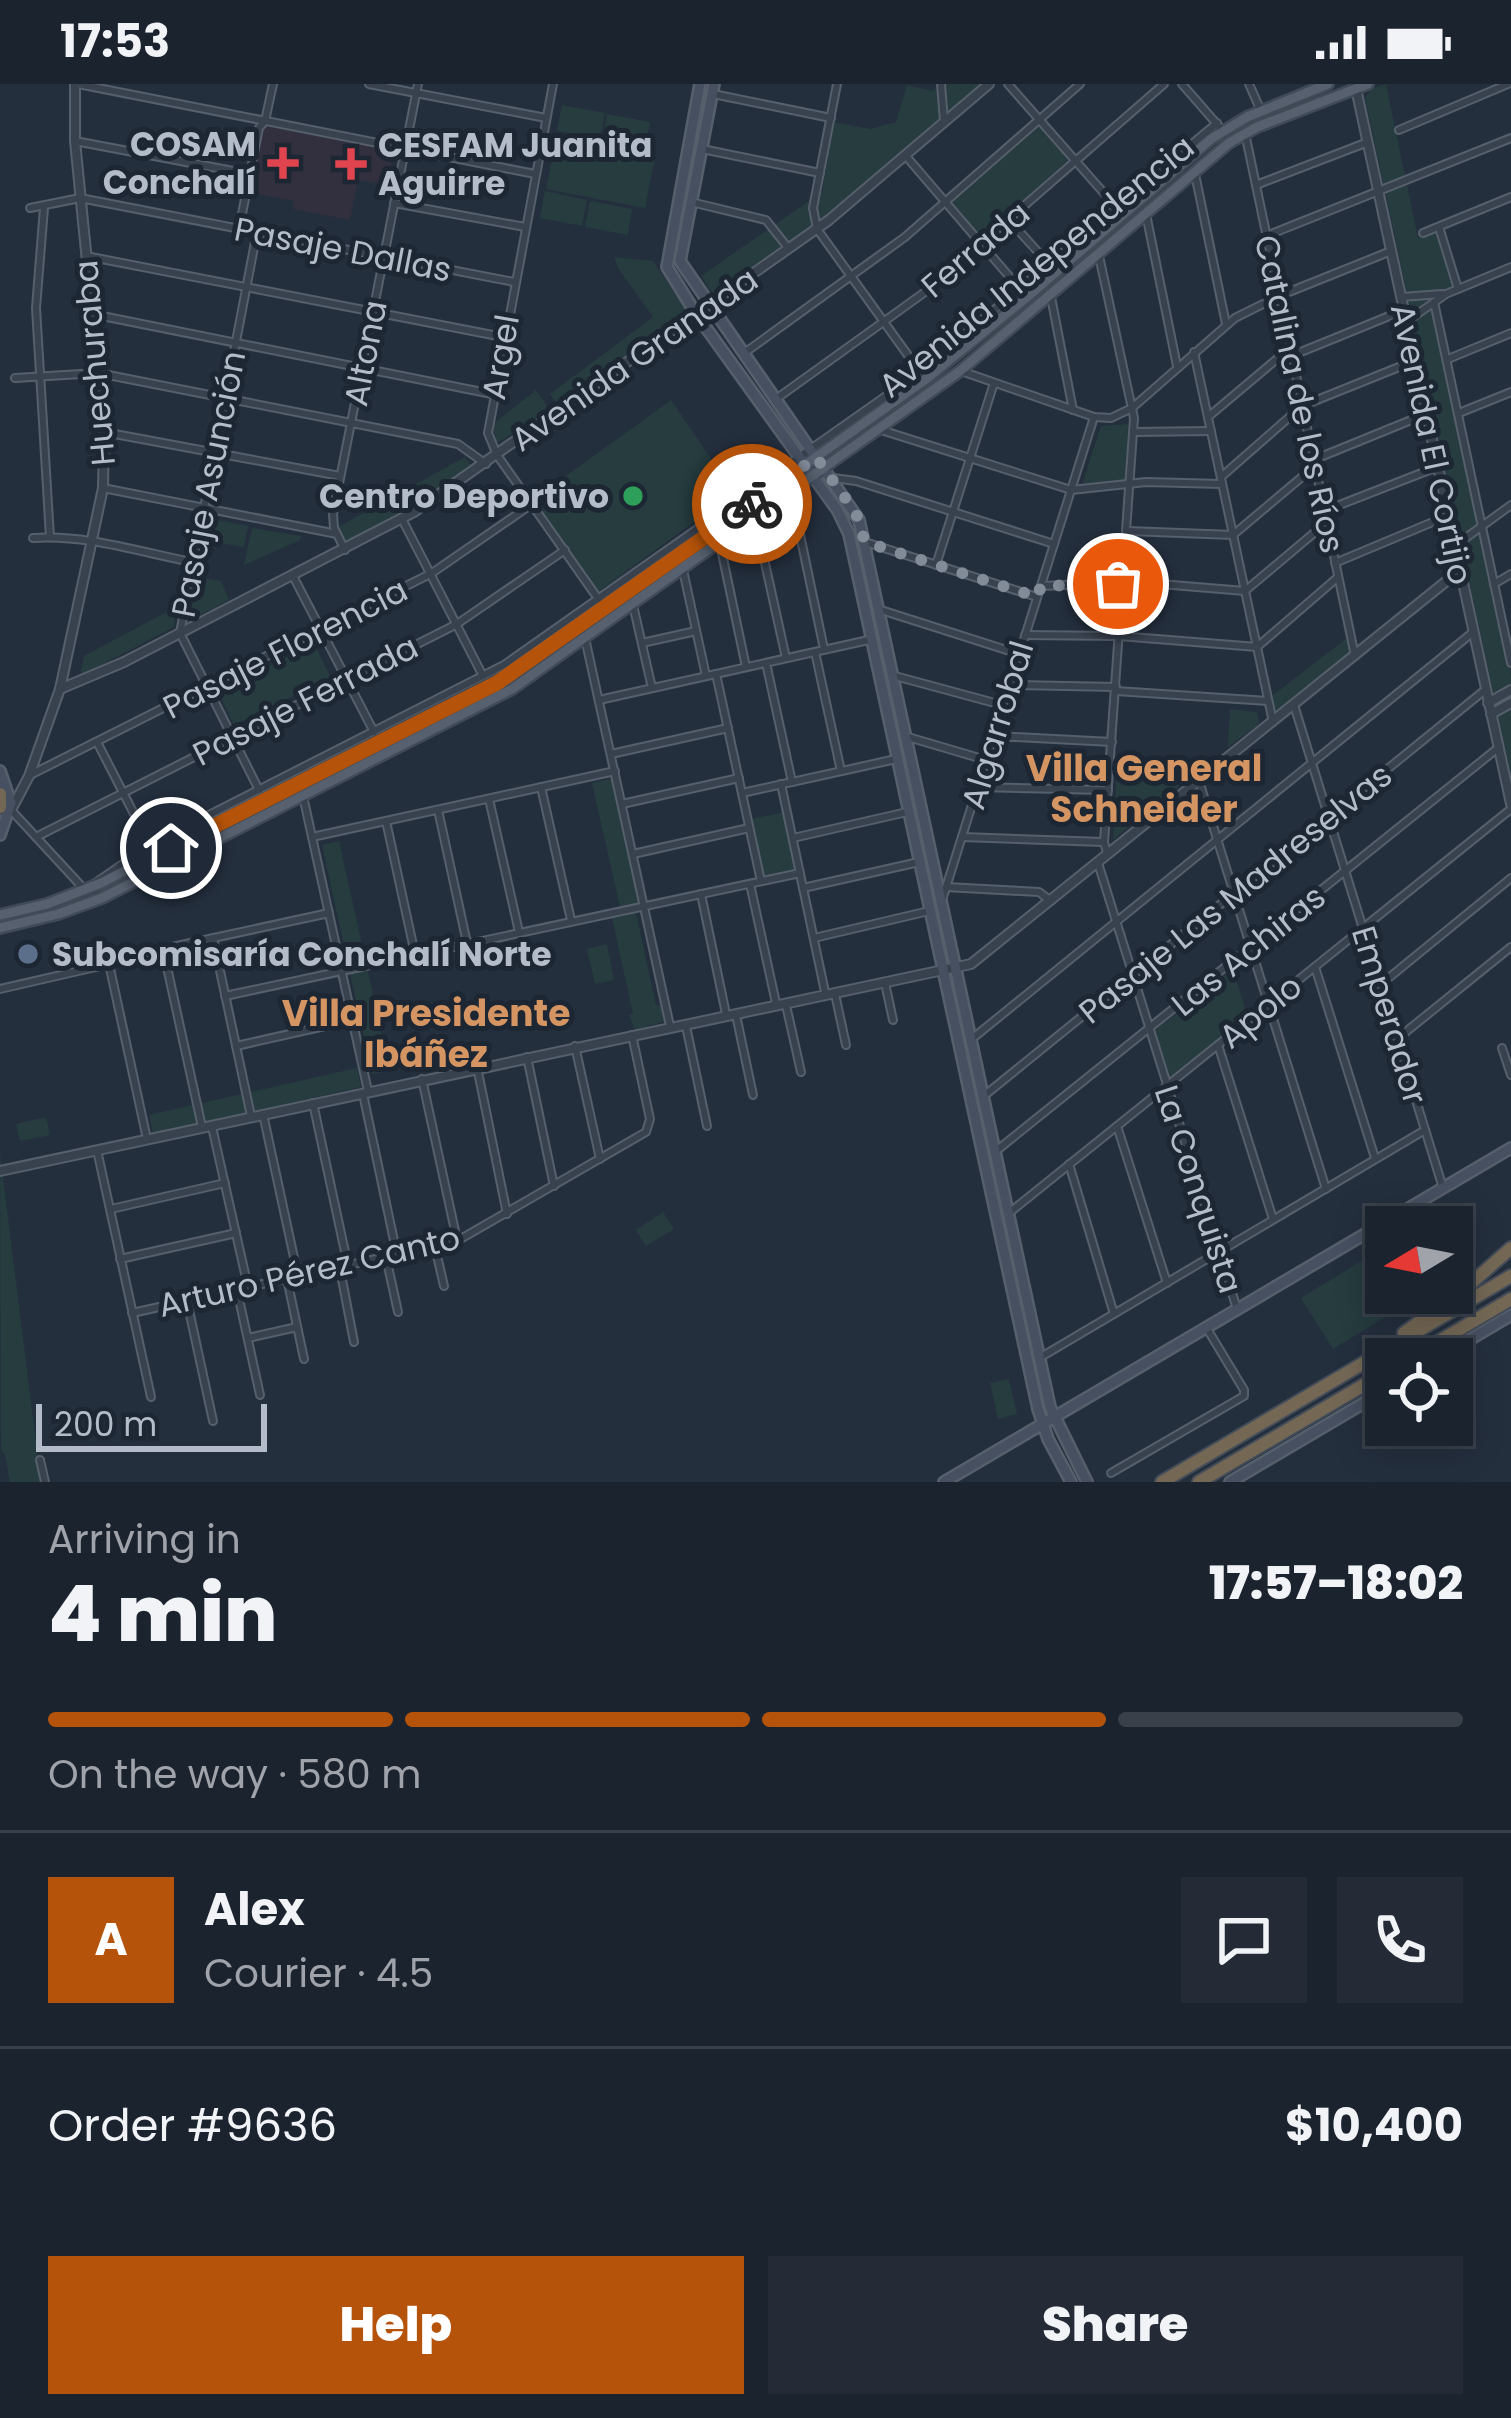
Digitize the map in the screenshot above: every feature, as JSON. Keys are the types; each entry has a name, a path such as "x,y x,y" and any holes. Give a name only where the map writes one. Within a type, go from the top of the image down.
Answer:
{"highway":[{"path":"0,794 6,808"},
{"path":"1400,1338 1511,1248"},
{"path":"1406,1338 1511,1276"},
{"path":"1444,1338 1511,1299"},
{"path":"1162,1482 1365,1362"},
{"path":"1199,1482 1365,1384"}],"main road":[{"path":"700,84 666,261 671,278 847,527 1012,1256 1054,1418 1087,1482"},
{"name":"Avenida Independencia","path":"0,915 85,890 497,683 814,453 926,379 1220,127 1321,85"},
{"name":"Avenida Independencia","path":"0,928 102,898 499,697 791,492 828,473 1051,297 1245,133 1360,85"},
{"path":"714,89 680,262 856,513 944,892 1009,1213 1012,1256 1042,1424 1071,1482"},
{"path":"756,398 760,390 768,389"},
{"path":"0,835 6,808 2,773"},
{"path":"944,1482 1511,1148"},
{"path":"1473,1338 1511,1316"},
{"path":"1230,1482 1365,1402"}],"street":[{"path":"76,84 536,174"},
{"name":"Huechuraba","path":"6,808 29,776 60,689 104,488 104,432 75,141 76,84"},
{"path":"238,229 273,84"},
{"path":"369,84 417,88 546,118"},
{"name":"Argel","path":"497,455 488,433 492,394 553,84"},
{"path":"837,84 813,208 817,229 920,373"},
{"path":"939,84 944,121"},
{"name":"Avenida Granada","path":"60,689 403,519 817,229 988,84"},
{"path":"1008,84 1117,208"},
{"path":"743,354 851,278 946,202 1080,84"},
{"name":"Ferrada","path":"776,399 884,323 982,244 1164,84"},
{"path":"1182,84 1220,127"},
{"path":"1249,84 1262,111"},
{"name":"Avenida El Cortijo","path":"1360,85 1368,142 1511,807"},
{"path":"1399,130 1509,87"},
{"name":"Altona","path":"345,550 333,519 417,88"},
{"path":"714,89 831,118"},
{"name":"Avenida Independencia","path":"814,453 1024,294 1117,208 1220,127"},
{"name":"Catalina de los Ríos","path":"1245,133 1355,656"},
{"path":"1266,236 1511,138"},
{"path":"75,141 249,174"},
{"path":"1256,185 1368,142"},
{"path":"701,149 820,172"},
{"path":"905,155 1024,294"},
{"path":"1195,171 1226,324"},
{"path":"1423,233 1511,197"},
{"name":"Pasaje Dallas","path":"30,208 80,198 514,282"},
{"path":"691,202 766,220 789,249"},
{"path":"394,203 525,227"},
{"path":"44,208 36,308 50,537"},
{"path":"1146,214 1177,367"},
{"path":"1009,220 1038,252"},
{"path":"1439,227 1459,289"},
{"name":"Pasaje Asunción","path":"257,232 180,633 259,790"},
{"path":"960,371 1094,417 1116,416 1132,408 1226,324 1279,296 1391,251"},
{"path":"86,256 503,337"},
{"path":"1099,256 1134,432 1104,842 1108,854"},
{"path":"1406,322 1446,294 1511,267"},
{"path":"1401,297 1446,294"},
{"path":"1051,297 1073,410"},
{"path":"1434,302 1511,663"},
{"path":"1208,417 1291,352 1404,310"},
{"path":"92,314 492,394"},
{"path":"1446,359 1511,333"},
{"path":"1194,352 1273,722"},
{"path":"879,429 1071,490 1221,480 1302,406 1414,361"},
{"path":"15,378 98,373 458,444 486,464"},
{"path":"936,565 994,383"},
{"path":"1458,413 1511,392"},
{"path":"1127,531 1233,536 1314,463 1426,414"},
{"name":"Algarrobal","path":"944,892 1094,417"},
{"path":"1134,432 1211,431"},
{"path":"104,432 340,476"},
{"path":"497,455 599,600"},
{"name":"Avenida Independencia","path":"85,890 150,845 484,677 803,462"},
{"path":"1324,511 1437,467"},
{"path":"828,473 1054,544"},
{"path":"104,488 337,534"},
{"path":"791,492 841,771"},
{"name":"Pasaje Florencia","path":"29,776 432,574 532,504"},
{"path":"1454,547 1511,505"},
{"path":"1335,562 1447,516"},
{"path":"755,518 786,658"},
{"path":"403,519 484,677"},
{"path":"1041,586 1123,583 1245,591 1327,522"},
{"path":"33,538 92,542 192,562"},
{"path":"865,542 1037,597"},
{"path":"719,544 746,667"},
{"name":"Pasaje Ferrada","path":"36,837 458,624 565,550"},
{"path":"683,570 696,631 728,728 761,881"},
{"path":"0,1171 974,963 1459,572"},
{"path":"1494,584 1511,574"},
{"path":"293,576 374,732"},
{"path":"1025,635 1257,646 1338,577"},
{"path":"633,604 652,688"},
{"path":"881,610 1019,654"},
{"path":"642,643 696,631"},
{"path":"973,1038 1472,633"},
{"path":"586,638 670,1026"},
{"path":"599,700 873,639"},
{"path":"766,662 792,782"},
{"path":"895,676 1003,706"},
{"path":"1009,686 1268,701"},
{"name":"Pasaje Las Madreselvas","path":"985,1095 1485,690"},
{"path":"1488,703 1511,690"},
{"path":"1490,715 1511,704"},
{"name":"Emperador","path":"1294,705 1443,1188"},
{"path":"611,754 728,728"},
{"path":"994,736 1112,742"},
{"path":"908,737 986,760"},
{"path":"98,742 150,845"},
{"name":"Las Achiras","path":"996,1151 1498,748"},
{"path":"742,793 899,759"},
{"path":"312,837 615,771"},
{"path":"2,773 11,779 29,776"},
{"path":"622,804 739,778"},
{"path":"1199,782 1326,1189"},
{"path":"782,784 814,938 846,1045"},
{"path":"541,787 571,920"},
{"path":"977,787 1108,790"},
{"path":"303,796 397,1255"},
{"path":"489,799 519,932"},
{"name":"Apolo","path":"1009,1213 1511,807"},
{"path":"6,808 85,890"},
{"path":"438,810 467,943"},
{"path":"793,838 911,812"},
{"path":"386,821 416,954"},
{"path":"633,854 749,828"},
{"path":"962,837 1104,842"},
{"path":"803,888 922,862"},
{"name":"La Conquista","path":"1098,863 1238,1309"},
{"path":"225,996 800,873"},
{"path":"1380,985 1511,878"},
{"path":"750,884 800,1072"},
{"path":"944,892 1039,892 1051,901"},
{"path":"701,895 753,1094"},
{"path":"814,938 933,911"},
{"path":"0,988 329,913"},
{"path":"213,938 251,1116"},
{"path":"1397,1040 1511,947"},
{"path":"163,949 248,1287"},
{"path":"109,964 147,1139"},
{"path":"1315,967 1376,1160"},
{"path":"885,984 893,1020"},
{"path":"236,1046 352,1020"},
{"path":"685,1022 707,1126"},
{"name":"Arturo Pérez Canto","path":"132,1312 458,1241 508,1214 644,1133 650,1124 632,1034"},
{"path":"1218,1045 1274,1220"},
{"path":"575,1046 600,1159"},
{"path":"1502,1048 1511,1075"},
{"path":"526,1057 554,1186"},
{"path":"477,1067 508,1214"},
{"path":"422,1079 458,1241"},
{"path":"314,1103 354,1342"},
{"path":"263,1114 298,1276"},
{"path":"1117,1126 1167,1283"},
{"path":"1040,1358 1425,1130"},
{"path":"97,1150 151,1397"},
{"path":"1069,1164 1114,1314"},
{"path":"110,1209 225,1184"},
{"path":"120,1259 236,1233"},
{"path":"435,1246 444,1286"},
{"path":"386,1257 398,1312"},
{"path":"287,1279 304,1359"},
{"path":"237,1290 260,1395"},
{"path":"187,1301 213,1421"},
{"path":"248,1338 297,1327"},
{"path":"1111,1472 1244,1396 1206,1327"},
{"path":"40,1460 45,1482"}],"shaded area":[{"path":"266,126 393,150 386,185 358,180 350,220 293,209 294,201 249,192 261,129"}],"green space":[{"path":"941,84 983,84 823,222 715,297 701,276 822,192 834,122 870,129 896,122 907,85 932,91"},
{"path":"1386,84 1418,238 1437,232 1453,287 1433,294 1511,675 1511,775 1365,98 1371,89"},
{"path":"562,105 605,113 600,139 557,131"},
{"path":"607,114 650,122 645,148 602,140"},
{"path":"1038,126 1070,162 983,239 951,202"},
{"path":"557,133 656,153 645,208 546,189"},
{"path":"545,191 587,200 582,226 540,218"},
{"path":"590,201 632,209 628,235 585,227"},
{"path":"614,257 653,261 688,313 559,406 550,394 653,317"},
{"path":"536,390 550,410 497,443 492,425"},
{"name":"Centro Deportivo","path":"671,400 734,493 599,591 533,500"},
{"path":"1128,424 1126,482 1086,486 1083,482 1101,426"},
{"path":"465,457 473,468 347,545 338,527"},
{"path":"207,518 248,526 244,547 203,540"},
{"path":"252,528 301,536 244,565"},
{"path":"196,577 221,581 229,600 189,621"},
{"path":"176,607 174,627 80,676 84,656"},
{"path":"1347,638 1350,655 1275,713 1272,696"},
{"path":"314,644 331,678 234,725 218,692"},
{"path":"1230,709 1257,712 1259,724 1228,747"},
{"path":"1117,766 1196,773 1113,840"},
{"path":"614,778 642,902 620,907 592,783"},
{"path":"785,812 797,869 763,876 751,819"},
{"path":"339,841 390,1071 372,1074 322,845"},
{"path":"636,913 656,1005 663,1005 666,1021 635,1030 612,918"},
{"path":"607,944 614,980 595,984 587,949"},
{"path":"1233,969 1247,1015 1170,1078 1154,1031"},
{"path":"357,1068 361,1087 153,1134 149,1115"},
{"path":"46,1117 50,1135 20,1141 16,1124"},
{"path":"0,1154 41,1482 10,1482 1,1450"},
{"path":"663,1212 674,1229 646,1246 636,1230"},
{"path":"1365,1259 1365,1314 1390,1314 1333,1349 1301,1298"},
{"path":"1009,1379 1017,1414 998,1419 990,1383"}],"way so far":[{"path":"752,504 816,457 856,513 865,542 1037,597 1041,586 1118,584"}],"place":[{"name":"COSAM Conchalí","path":"283,163"},
{"name":"CESFAM Juanita Aguirre","path":"351,164"},
{"name":"Centro Deportivo","path":"633,496"},
{"name":"Subcomisaría Conchalí Norte","path":"28,954"}],"district":[{"name":"Villa General Schneider","path":"1144,788"},
{"name":"Villa Presidente Ibáñez","path":"426,1034"}],"route":[{"path":"171,848 497,683 752,504"}]}
